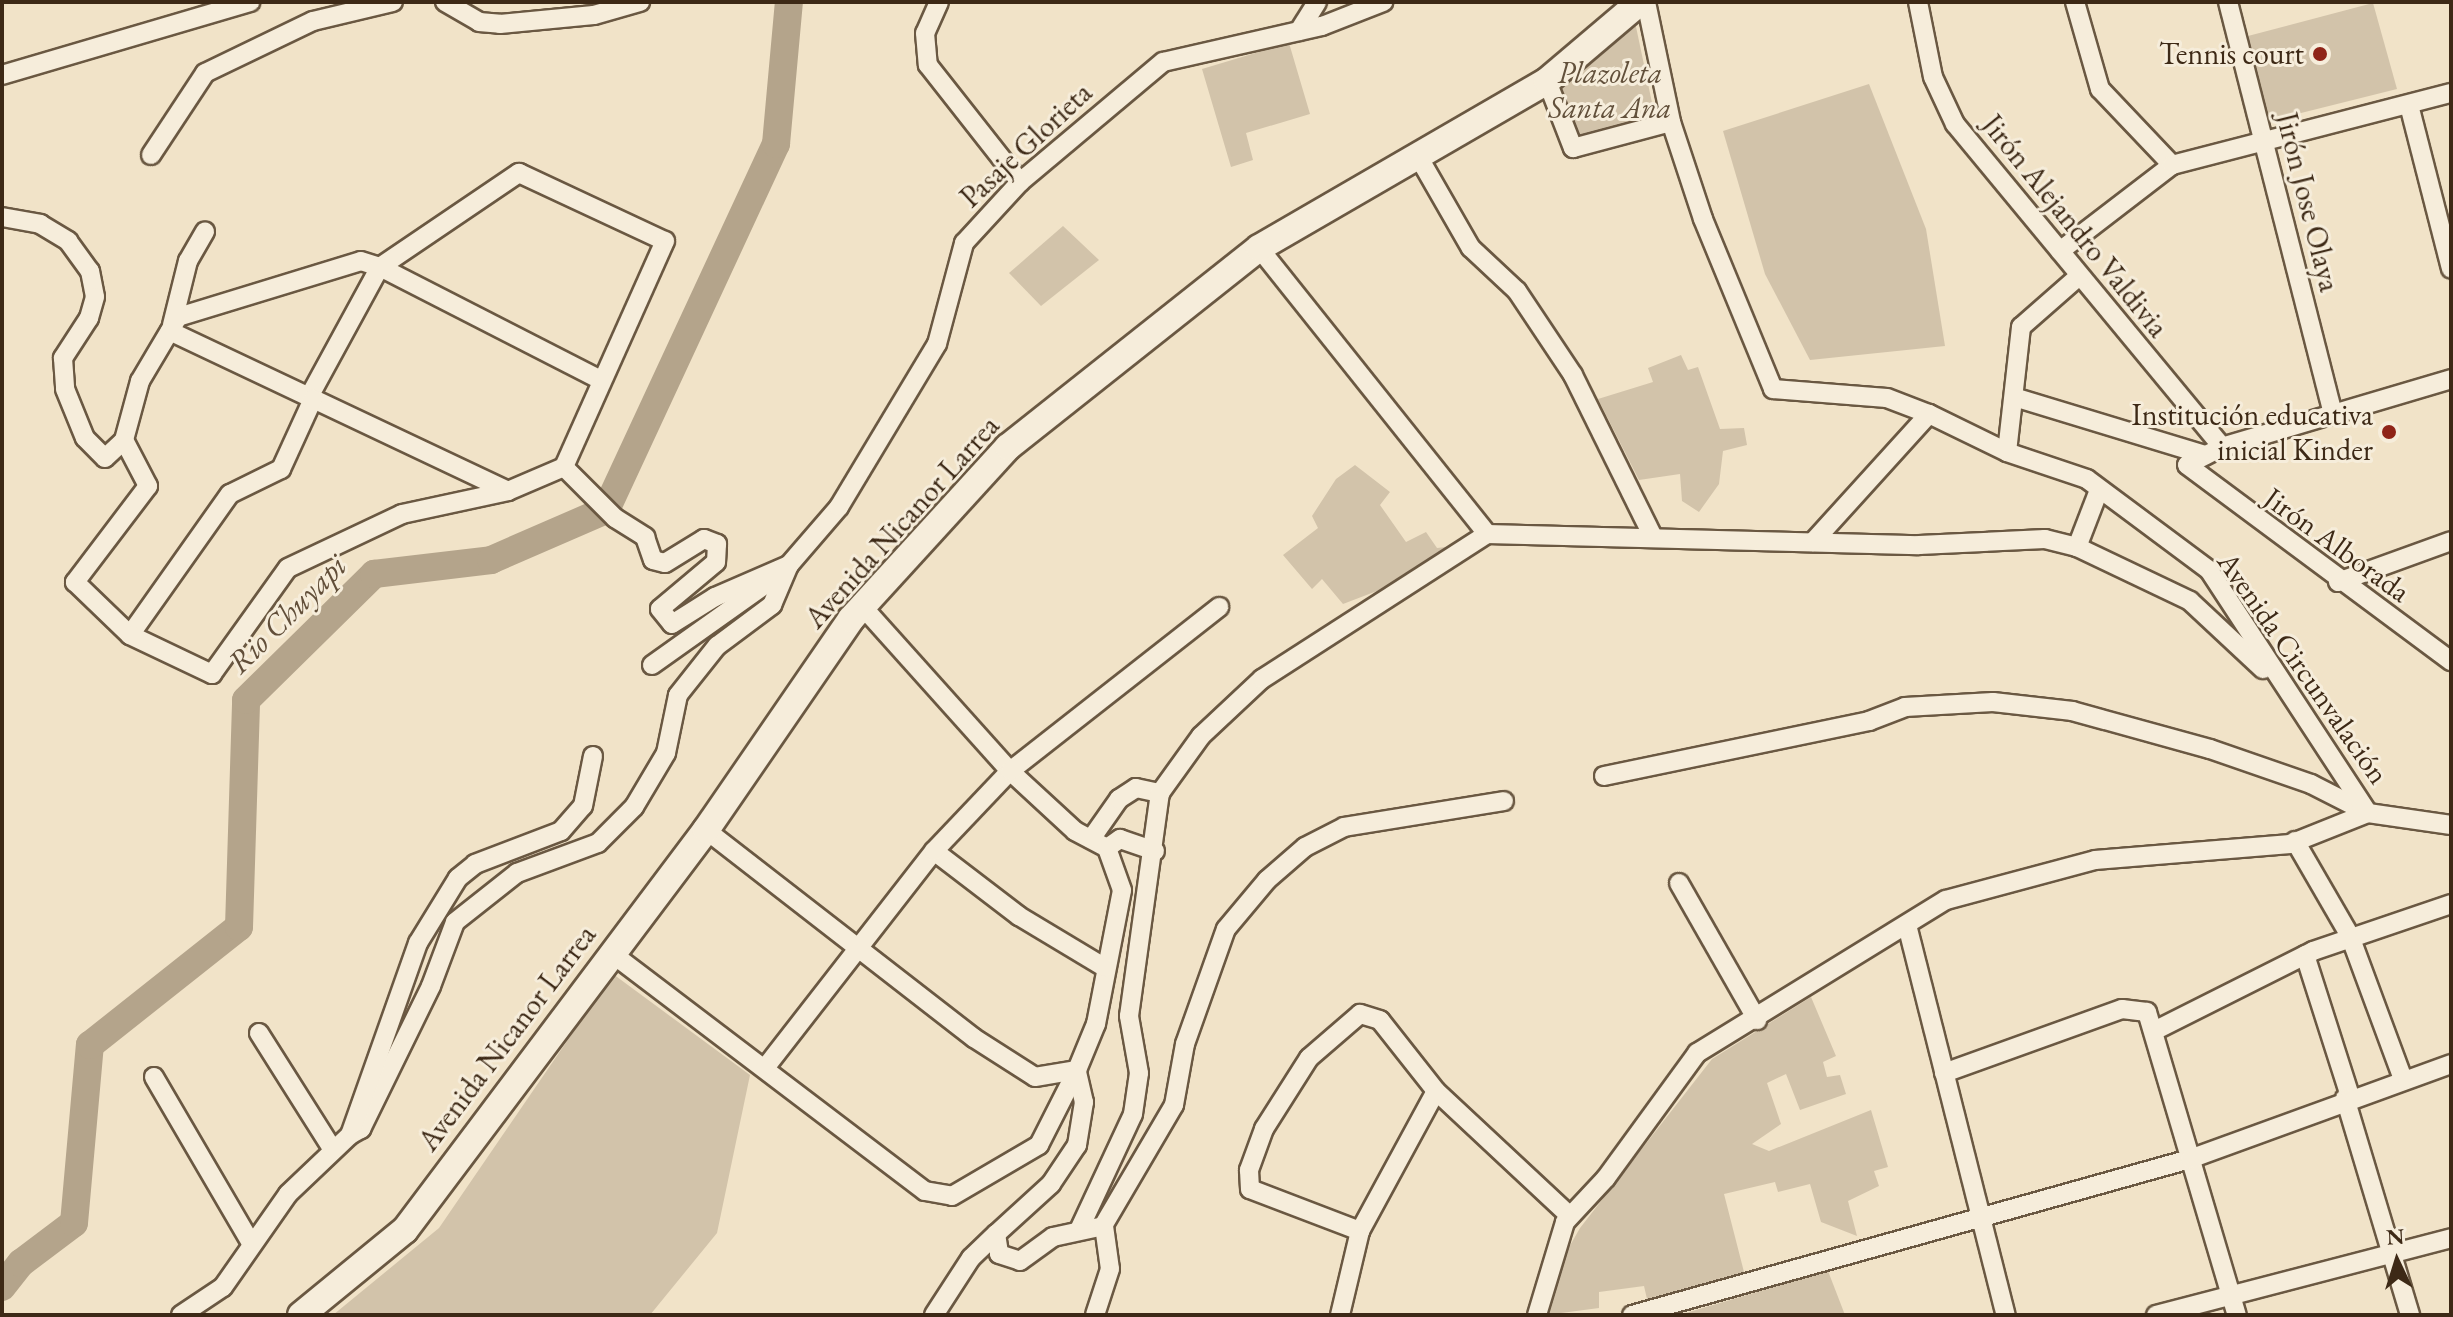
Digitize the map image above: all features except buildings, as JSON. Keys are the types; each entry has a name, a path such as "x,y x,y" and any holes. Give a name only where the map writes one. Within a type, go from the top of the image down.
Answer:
{"main road":[{"name":"Avenida Nicanor Larrea","path":"301,1315 405,1230 610,952 706,830 862,606 1019,438 1259,248 1547,81 1640,2"}],"street":[{"path":"2,75 250,2"},
{"path":"151,155 205,73 313,21 393,2"},
{"path":"445,2 479,22 500,24 594,15 640,2"},
{"path":"939,2 925,33 928,65 1020,182"},
{"path":"1299,31 1317,2"},
{"name":"Pasaje Glorieta","path":"789,565 849,488 937,344 964,243 1020,182 1163,62 1299,31 1383,2"},
{"path":"1547,81 1573,148 1671,122 1646,2"},
{"path":"2075,2 2100,89 2172,165"},
{"name":"Jirón Jose Olaya","path":"2228,2 2333,415"},
{"name":"Jirón Alejandro Valdivia","path":"1921,3 1933,77 1955,124 2222,449"},
{"path":"2060,251 2172,165 2264,144 2451,93"},
{"path":"2409,105 2451,269"},
{"name":"Avenida Circunvalación","path":"1537,1315 1570,1216 1606,1178 1697,1053 1757,1020 1907,925 1982,886 2063,866 2295,841 2368,813 2209,570 2099,490 2067,470 2007,452 1929,414 1887,398 1773,389 1703,219 1671,122"},
{"path":"1418,156 1471,248 1517,291 1573,375 1653,537"},
{"path":"124,440 148,486 75,582 130,635 212,674 288,568 402,514 508,491 564,467 665,241 519,173 380,267 311,398 281,469 230,494 130,635"},
{"path":"2,217 40,224 68,241 90,271 95,297 89,318 63,358 65,389 85,438 105,458 124,440 140,381 170,331 189,310 361,261 380,267 601,380"},
{"path":"170,331 188,261 205,231"},
{"path":"1259,248 1487,534"},
{"path":"2007,452 2021,327 2079,276"},
{"path":"170,331 508,491"},
{"path":"2014,397 2222,449 2451,379"},
{"path":"1813,542 1929,414"},
{"name":"Jirón Alborada","path":"2222,449 2187,465 2338,582 2451,661"},
{"path":"564,467 615,518 645,537 653,560 665,563 704,539 717,544 716,562 660,609 672,624 715,597 789,565"},
{"path":"2077,547 2099,490"},
{"path":"1079,1230 1133,1114 1139,1073 1129,1016 1155,851 1160,793 1201,736 1262,679 1487,534 1813,542 2045,539 2077,547 2190,601 2225,627 2305,716"},
{"path":"2338,582 2451,541"},
{"path":"652,665 789,565"},
{"path":"181,1315 223,1287 251,1243 333,1150 361,1129 455,922 517,873 598,843 634,807 666,753 678,695 717,646 772,605 789,565"},
{"path":"610,952 925,1191 952,1196 1039,1145 1077,1070 1096,1024 1104,967 1122,890 1099,844 1010,771 862,606"},
{"path":"765,1068 934,851 1010,771 1219,607"},
{"path":"1604,776 1869,721 1905,707 1993,702 2072,711 2210,749 2311,784 2368,813 2451,825"},
{"path":"350,1135 428,921 475,864 561,831 583,806 593,756"},
{"path":"1099,844 1119,799 1136,788 1160,793"},
{"path":"1095,1315 1110,1269 1103,1226 1174,1105 1185,1044 1226,929 1267,880 1305,847 1344,827 1504,801"},
{"path":"706,830 1035,1077 1077,1070"},
{"path":"1099,844 1120,839 1155,851"},
{"path":"2295,841 2350,936 2403,1079"},
{"path":"934,851 1019,916 1104,967"},
{"path":"1679,883 1757,1020"},
{"path":"2156,1030 2305,955 2350,936 2451,904"},
{"path":"1907,925 2006,1315"},
{"path":"2305,955 2410,1315"},
{"path":"1944,1073 2122,1009 2147,1012 2156,1030 2190,1159 2237,1315"},
{"path":"1360,1231 1250,1189 1254,1149 1264,1129 1309,1058 1360,1014 1380,1020 1436,1091 1570,1216"},
{"path":"259,1033 333,1150"},
{"path":"1632,1315 2190,1159 2348,1097 2451,1064"},
{"path":"934,1315 971,1258 1051,1184 1077,1145 1084,1102 1077,1070"},
{"path":"154,1077 251,1243"},
{"path":"1340,1315 1360,1231 1436,1091"},
{"path":"996,1234 999,1254 1020,1261 1053,1237 1103,1226"},
{"path":"2156,1315 2230,1291 2451,1238"}],"green space":[{"name":"Tennis court","path":"2373,3 2397,89 2269,121 2248,36"},
{"name":"Plazoleta Santa Ana","path":"1635,22 1655,117 1579,139 1559,82"},
{"path":"1289,43 1310,114 1246,133 1253,160 1231,167 1202,69"},
{"path":"1869,84 1926,229 1945,346 1810,360 1765,274 1723,131"},
{"path":"1063,226 1099,260 1041,306 1009,273"},
{"path":"1681,355 1688,370 1698,367 1720,429 1744,428 1747,445 1723,451 1719,484 1699,512 1682,501 1680,474 1639,480 1598,399 1653,382 1648,368"},
{"path":"1355,465 1390,492 1380,505 1406,542 1426,532 1437,548 1456,546 1403,581 1343,604 1322,579 1312,589 1283,555 1318,528 1312,516 1336,479"},
{"path":"613,974 750,1075 717,1233 650,1315 333,1315 439,1228"},
{"path":"1811,997 1836,1056 1823,1062 1827,1077 1840,1075 1846,1094 1800,1110 1786,1074 1767,1083 1781,1124 1752,1144 1769,1151 1871,1110 1888,1167 1874,1171 1879,1186 1848,1201 1857,1236 1821,1222 1810,1184 1778,1192 1775,1182 1724,1194 1744,1272 1647,1299 1644,1286 1599,1292 1599,1308 1546,1315 1556,1270 1580,1228 1712,1059"},
{"path":"1828,1271 1845,1315 1679,1315"}],"waterway":[{"name":"Rio Chuyapi","path":"2,1287 21,1263 74,1223 90,1045 239,927 246,700 374,574 491,560 606,510 776,144 789,2"}],"place":[{"name":"Tennis court","path":"2320,54"},
{"name":"Institución educativa inicial Kinder","path":"2389,432"}]}
